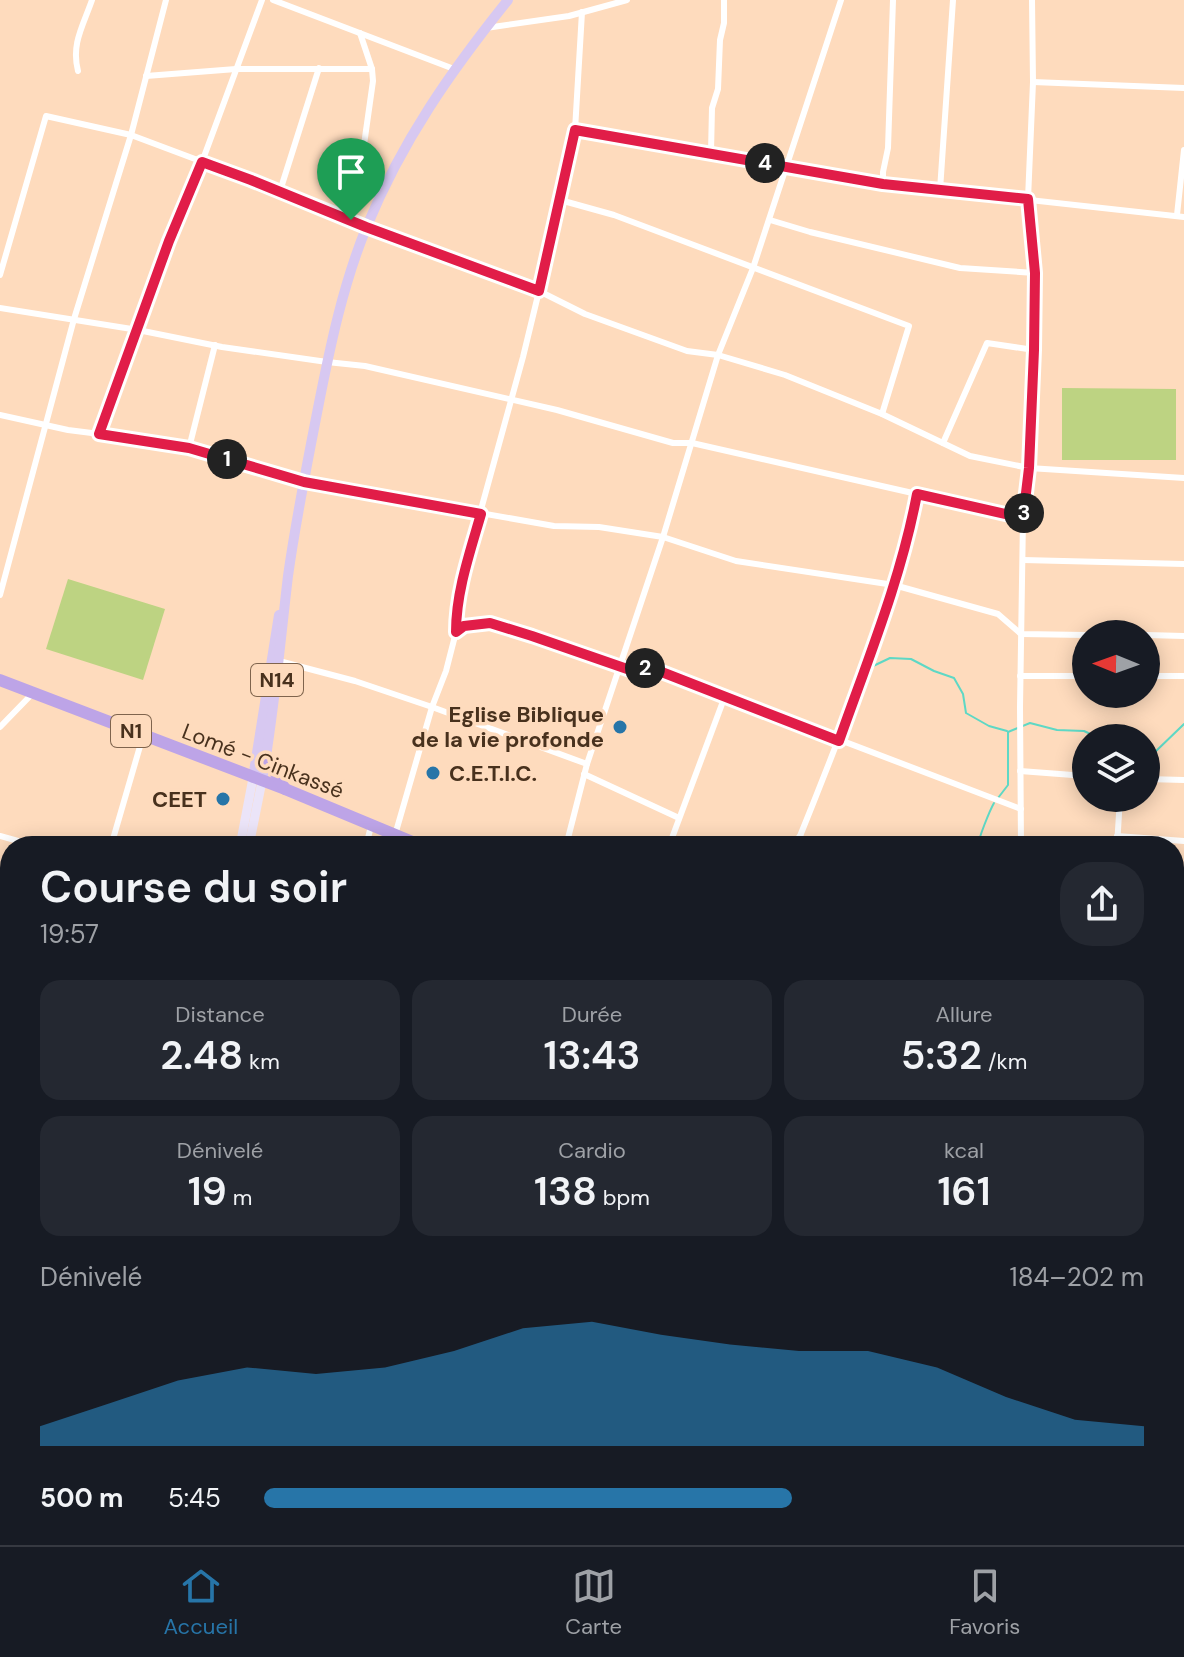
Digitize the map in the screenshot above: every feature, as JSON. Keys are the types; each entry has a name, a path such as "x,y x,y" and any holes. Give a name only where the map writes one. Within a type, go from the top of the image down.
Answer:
{"highway":[{"name":"Lomé - Cinkassé","path":"0,680 285,789 395,835"},
{"path":"266,757 285,789"}],"main road":[{"name":"N14","path":"258,779 266,757 288,578 304,482 327,362 347,286 366,227 410,137 454,69 508,0"},
{"name":"N14","path":"258,779 278,620 288,578"},
{"path":"243,836 258,779"},
{"path":"250,836 258,779"}],"street":[{"path":"78,71 76,42 92,0"},
{"path":"0,595 74,319 131,135 166,0"},
{"path":"99,434 262,0"},
{"path":"273,0 454,69"},
{"path":"486,28 569,16 627,0"},
{"path":"711,152 712,108 718,89 724,0"},
{"path":"568,836 587,764 663,537 718,355 770,220 841,0"},
{"path":"883,184 888,148 893,0"},
{"path":"940,190 953,0"},
{"path":"1021,836 1023,518 1029,468 1034,350 1035,273 1028,199 1033,82 1032,0"},
{"path":"395,835 432,707 446,671 456,632 456,614 466,564 512,400 560,200 575,130 582,12"},
{"path":"351,220 373,81 360,33"},
{"path":"280,191 319,68"},
{"path":"146,76 236,69 372,69"},
{"path":"1033,82 1184,88"},
{"path":"0,275 46,116 131,135 539,291 585,314 687,351 718,355 785,375 882,414 970,456 1029,468 1184,478"},
{"path":"575,130 883,184 1180,216 1184,150"},
{"path":"560,200 614,215 909,326 882,414"},
{"path":"770,220 960,268 1035,273"},
{"path":"0,308 215,345 365,366 557,410 673,443 692,443 1023,518"},
{"path":"943,443 987,343 1034,350"},
{"path":"189,448 215,345"},
{"path":"0,415 46,426 189,448 304,482 554,526 599,527 663,537 736,561 894,585 998,614 1021,634 1072,635"},
{"path":"799,836 839,741 894,585 910,532 917,494"},
{"path":"1023,560 1184,564"},
{"path":"456,632 464,626 490,623 630,670 654,669 1021,809"},
{"path":"1160,635 1184,636"},
{"path":"279,661 355,681 587,764"},
{"path":"1020,676 1072,676"},
{"path":"1160,676 1184,676"},
{"path":"0,727 33,693"},
{"path":"673,836 725,696"},
{"path":"114,836 143,736"},
{"path":"1020,771 1072,775"},
{"path":"584,774 679,818"},
{"path":"1160,779 1184,780"},
{"path":"1117,836 1119,812"},
{"path":"368,836 371,826"}],"green space":[{"path":"1062,388 1176,389 1176,460 1062,460"},
{"path":"68,579 165,609 143,680 46,649"}],"waterway":[{"path":"869,668 890,658 911,659 954,678 963,694 966,713 989,726 1007,731"},
{"path":"998,798 1008,785 1008,732 1030,723 1072,731"},
{"path":"1160,747 1184,724"},
{"path":"981,836 994,803"}],"place":[{"name":"Eglise Biblique de la vie profonde","path":"620,727"},
{"name":"C.E.T.I.C.","path":"433,773"},
{"name":"CEET","path":"223,799"}],"route":[{"path":"575,130 883,184 1028,199 1035,273 1034,350 1029,468 1023,518 917,494 910,532 894,585 839,741 654,669 630,670 490,623 464,626 456,632 456,614 466,564 481,514 304,482 189,448 99,434 169,241 202,162 351,220 539,291 575,130"}]}
